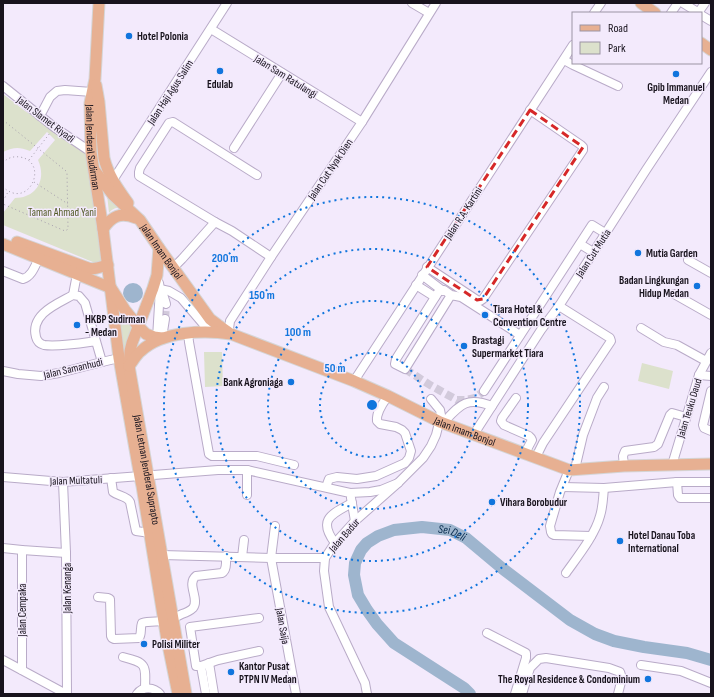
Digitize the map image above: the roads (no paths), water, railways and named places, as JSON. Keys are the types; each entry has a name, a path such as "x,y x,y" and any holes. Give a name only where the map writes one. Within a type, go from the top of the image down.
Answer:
{"main road":[{"name":"Jalan Jenderal Sudirman","path":"99,3 95,79 90,103 91,152 103,229 110,288"},
{"path":"641,3 654,12"},
{"name":"Jalan Jenderal Sudirman","path":"95,79 106,166 113,180 140,220"},
{"name":"Jalan Imam Bonjol","path":"93,168 113,195 140,220 158,248 210,318 231,334 354,381 442,422 572,469 711,464"},
{"path":"103,229 109,221 121,215 131,216 140,220"},
{"path":"3,236 91,269 108,265"},
{"path":"3,244 110,288 138,326 146,334 160,338"},
{"name":"Jalan Letnan Jenderal Suprapto","path":"158,248 157,275 130,351 129,366 144,476 142,486 150,533 168,620 175,631 186,694"},
{"name":"Jalan Letnan Jenderal Suprapto","path":"110,288 120,358 162,555 168,620 178,694"},
{"name":"Jalan Imam Bonjol","path":"129,366 141,351 160,338 188,333 210,332 231,334"}],"street":[{"name":"Jalan Haji Agus Salim","path":"113,180 227,3"},
{"path":"412,3 431,6"},
{"path":"595,12 601,3"},
{"path":"673,12 678,3"},
{"path":"683,3 696,12"},
{"name":"Jalan Cut Nyak Dien","path":"231,334 229,329 230,321 271,257 362,122 431,6"},
{"path":"702,16 711,21"},
{"name":"Jalan Sam Ratulangi","path":"211,29 362,122"},
{"name":"Jalan R.A. Kartini","path":"354,381 427,267 572,48"},
{"path":"564,60 618,86"},
{"name":"Jalan Cut Mutia","path":"474,434 541,330 559,306 708,72"},
{"path":"234,148 282,73"},
{"name":"Jalan Slamet Riyadi","path":"3,86 54,127 91,152"},
{"path":"40,116 50,97 57,91 65,90 92,92"},
{"path":"422,276 451,295 461,297 475,303 483,299 583,150 581,145 530,110"},
{"path":"257,174 173,122 169,123 138,172 139,176 232,231 271,257"},
{"path":"174,268 215,222"},
{"path":"484,391 592,225 605,233"},
{"path":"580,244 593,252"},
{"path":"3,270 23,278 27,278 35,267 39,258"},
{"path":"688,260 711,273"},
{"path":"427,267 520,335"},
{"path":"73,295 77,274"},
{"path":"157,275 160,284 160,338"},
{"path":"416,285 435,297"},
{"path":"160,289 166,304"},
{"path":"160,289 169,291 181,298 210,332"},
{"path":"443,290 439,291 435,297 396,359 395,364 404,369 451,295"},
{"path":"674,294 711,315"},
{"path":"96,341 42,345 37,341 34,331 42,313 73,295 79,296 85,303 96,341 102,362"},
{"path":"531,455 543,443 611,341 610,338 559,306"},
{"path":"537,308 550,317"},
{"path":"160,338 165,319"},
{"path":"528,322 541,330"},
{"path":"641,328 664,342 677,345 706,361"},
{"path":"188,333 210,454 212,456 257,456 294,465"},
{"name":"Jalan Teuku Daud","path":"672,465 699,375 711,353"},
{"name":"Jalan Samanhudi","path":"3,371 41,376 120,358"},
{"path":"699,375 711,376"},
{"path":"591,536 552,534 550,526 560,492 572,469 597,398 604,386"},
{"path":"711,391 703,425 704,428 711,432"},
{"path":"326,487 329,479 337,477 357,479 376,476 405,463 410,458 411,451 405,433 396,427 380,424 377,421 377,416 388,396"},
{"path":"516,398 501,421 504,425 531,438 531,455"},
{"path":"431,399 440,410 442,422"},
{"path":"442,422 458,407 464,404 483,402 492,406"},
{"path":"624,466 623,456 625,452 654,447 658,444 672,413 686,417"},
{"name":"Jalan Badur","path":"367,694 365,683 329,607 324,571 325,558 335,543 355,521 398,483 423,458 431,446 442,422"},
{"name":"Jalan Multatuli","path":"3,477 63,482 218,470 247,470 350,493 381,490 398,483"},
{"path":"247,470 247,495"},
{"path":"111,478 113,492 126,498 130,502 136,531 150,533"},
{"name":"Jalan Kenanga","path":"63,482 66,553 66,694"},
{"path":"563,487 604,488 677,482 711,482"},
{"path":"677,482 678,495 680,498 711,498"},
{"path":"566,573 591,536 600,516 604,488"},
{"path":"350,493 355,521"},
{"path":"335,543 327,530 327,522 333,514 352,503"},
{"name":"Jalan Saija","path":"275,526 271,558 296,694"},
{"path":"242,557 244,540"},
{"path":"3,548 66,553"},
{"name":"Jalan Cempaka","path":"22,550 22,670"},
{"path":"162,555 325,558"},
{"path":"98,597 110,599 112,638 139,638 141,635 142,622 168,620 193,608 195,604 192,582 193,578 196,576 224,572 226,556"},
{"path":"175,631 190,627 259,618"},
{"path":"190,627 196,666 259,651"},
{"path":"487,632 526,654 515,694"},
{"path":"123,657 140,662 144,666 145,688"},
{"path":"522,694 530,668 539,659 546,658 608,668 620,672 622,678 618,694"},
{"path":"3,660 66,694"},
{"path":"205,665 206,694"},
{"path":"205,665 214,694"},
{"path":"641,665 681,671 711,683"},
{"path":"137,694 145,688 151,688 160,694"}],"water":[{"path":"129,283 137,283 143,289 143,297 137,303 129,303 123,297 123,289"}],"waterway":[{"name":"Sei Deli","path":"470,694 464,688 394,643 377,624 358,595 354,575 355,563 361,550 367,543 378,536 394,530 422,527 450,530 466,538 503,569 570,620 595,634 614,641 687,653 711,660"}],"tunnel":[{"path":"165,319 166,304"},
{"path":"405,369 457,400 475,398 484,391"}],"place":[{"name":"Hotel Polonia","path":"129,36"},
{"name":"Edulab","path":"220,71"},
{"name":"Gpib Immanuel Medan","path":"676,74"},
{"name":"Mutia Garden","path":"638,253"},
{"name":"Badan Lingkungan Hidup Medan","path":"697,286"},
{"name":"Tiara Hotel & Convention Centre","path":"485,315"},
{"name":"HKBP Sudirman - Medan","path":"77,325"},
{"name":"Brastagi Supermarket Tiara","path":"464,346"},
{"name":"Bank Agroniaga","path":"291,382"},
{"name":"Vihara Borobudur","path":"492,502"},
{"name":"Hotel Danau Toba International","path":"620,541"},
{"name":"Polisi Militer","path":"144,644"},
{"name":"Kantor Pusat PTPN IV Medan","path":"231,672"},
{"name":"The Royal Residence & Condominium","path":"648,679"}],"park label":[{"name":"Taman Ahmad Yani","path":"62,212"}]}
